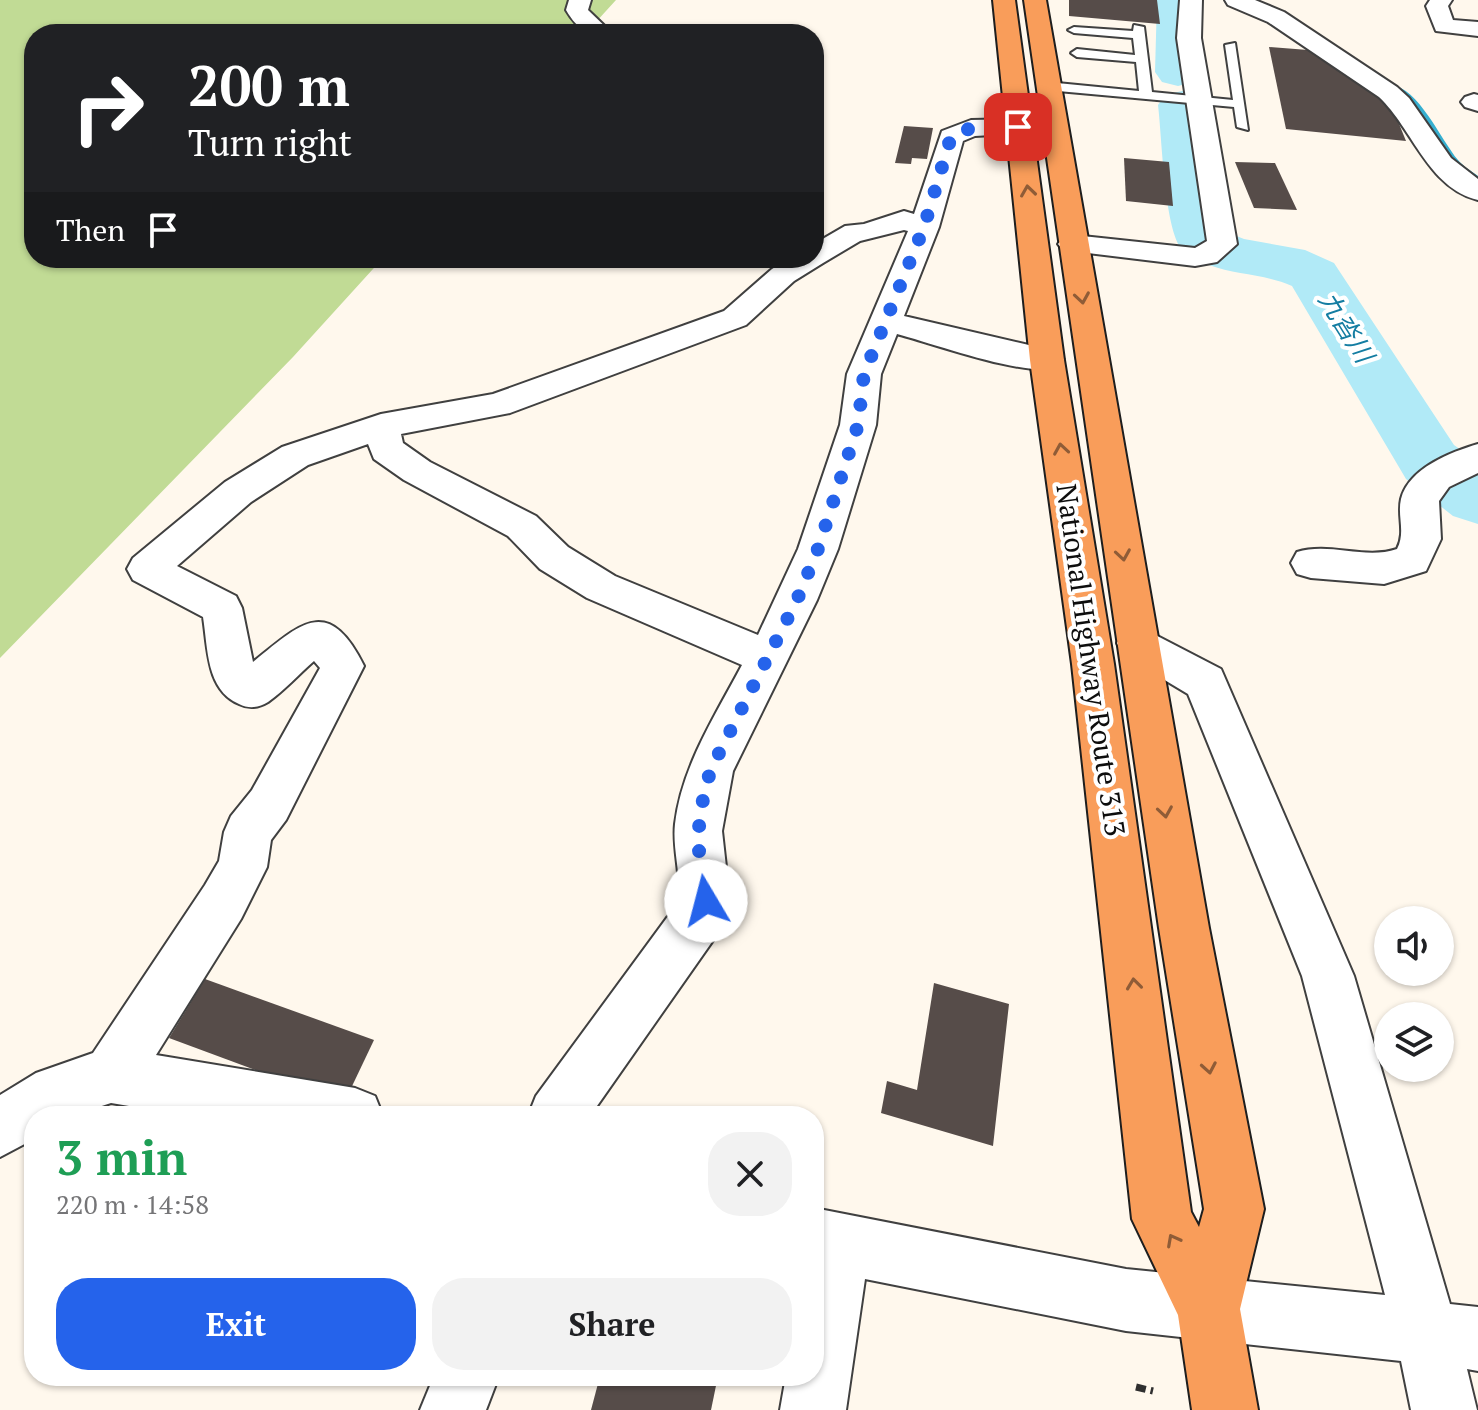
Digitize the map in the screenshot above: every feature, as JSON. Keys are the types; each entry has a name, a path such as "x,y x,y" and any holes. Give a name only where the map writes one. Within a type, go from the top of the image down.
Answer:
{"highway":[{"name":"National Highway Route 313","path":"1004,0 1047,360 1093,664 1162,1219 1209,1309 1225,1410"},
{"name":"National Highway Route 313","path":"1035,0 1184,928 1234,1209 1209,1309"}],"street":[{"path":"580,0 577,10 588,24"},
{"path":"1073,244 1195,257 1218,249 1189,38 1191,0"},
{"path":"1236,0 1276,17 1388,92 1400,103 1441,164 1478,192"},
{"path":"1441,0 1437,6 1444,26 1478,29"},
{"path":"563,1106 696,921 706,901 699,853 702,797 711,769 797,600 818,549 858,425 864,374 924,227 951,137 971,128 1018,127"},
{"path":"824,250 855,232 866,233 904,220 924,227"},
{"path":"111,1075 223,902 242,867 248,832 269,805 343,666 330,649 313,637 251,690 235,679 222,608 147,569 238,492 295,456 381,426 498,405 735,318 794,268"},
{"path":"886,321 1019,356 1047,360"},
{"path":"381,426 387,450 417,471 522,526 554,558 601,587 766,657"},
{"path":"1311,563 1384,569 1412,560 1422,539 1420,499 1456,468"},
{"path":"1138,643 1206,682 1228,742 1328,976 1452,1334 1444,1410"},
{"path":"35,1106 56,1093 111,1075 295,1106"},
{"path":"0,1128 24,1113"},
{"path":"824,1277 827,1241 1126,1300 1452,1334"},
{"path":"453,1410 463,1386"},
{"path":"813,1410 815,1386"}],"lane":[{"path":"1074,30 1138,31 1146,96"},
{"path":"1231,45 1243,127"},
{"path":"1077,53 1142,59"},
{"path":"1047,86 1240,104"}],"path":[{"path":"1136,1387 1153,1391"}],"green space":[{"path":"0,0 616,0 594,24 24,24 24,268 374,268 293,357 0,658"}],"building":[{"path":"1069,0 1157,0 1160,24 1069,16"},
{"path":"1269,47 1308,50 1391,104 1406,141 1286,129"},
{"path":"904,126 933,128 927,159 912,158 911,164 895,163"},
{"path":"1124,158 1169,162 1173,206 1126,201"},
{"path":"1235,162 1275,163 1297,210 1254,208"},
{"path":"205,979 374,1040 344,1103 169,1038"},
{"path":"934,983 1009,1004 993,1146 881,1113 887,1081 917,1090"},
{"path":"597,1386 716,1386 711,1410 591,1410"}],"waterway":[{"name":"九沓川","path":"1178,0 1178,72"},
{"path":"1394,87 1412,100 1456,163 1478,180"},
{"name":"九沓川","path":"1182,105 1195,207 1204,242 1231,254 1285,262 1314,275 1430,462 1478,498"}],"route":[{"path":"706,901 699,853 702,797 711,769 797,600 818,549 858,425 864,374 924,227 951,137 960,130 971,128 1018,127"}]}
